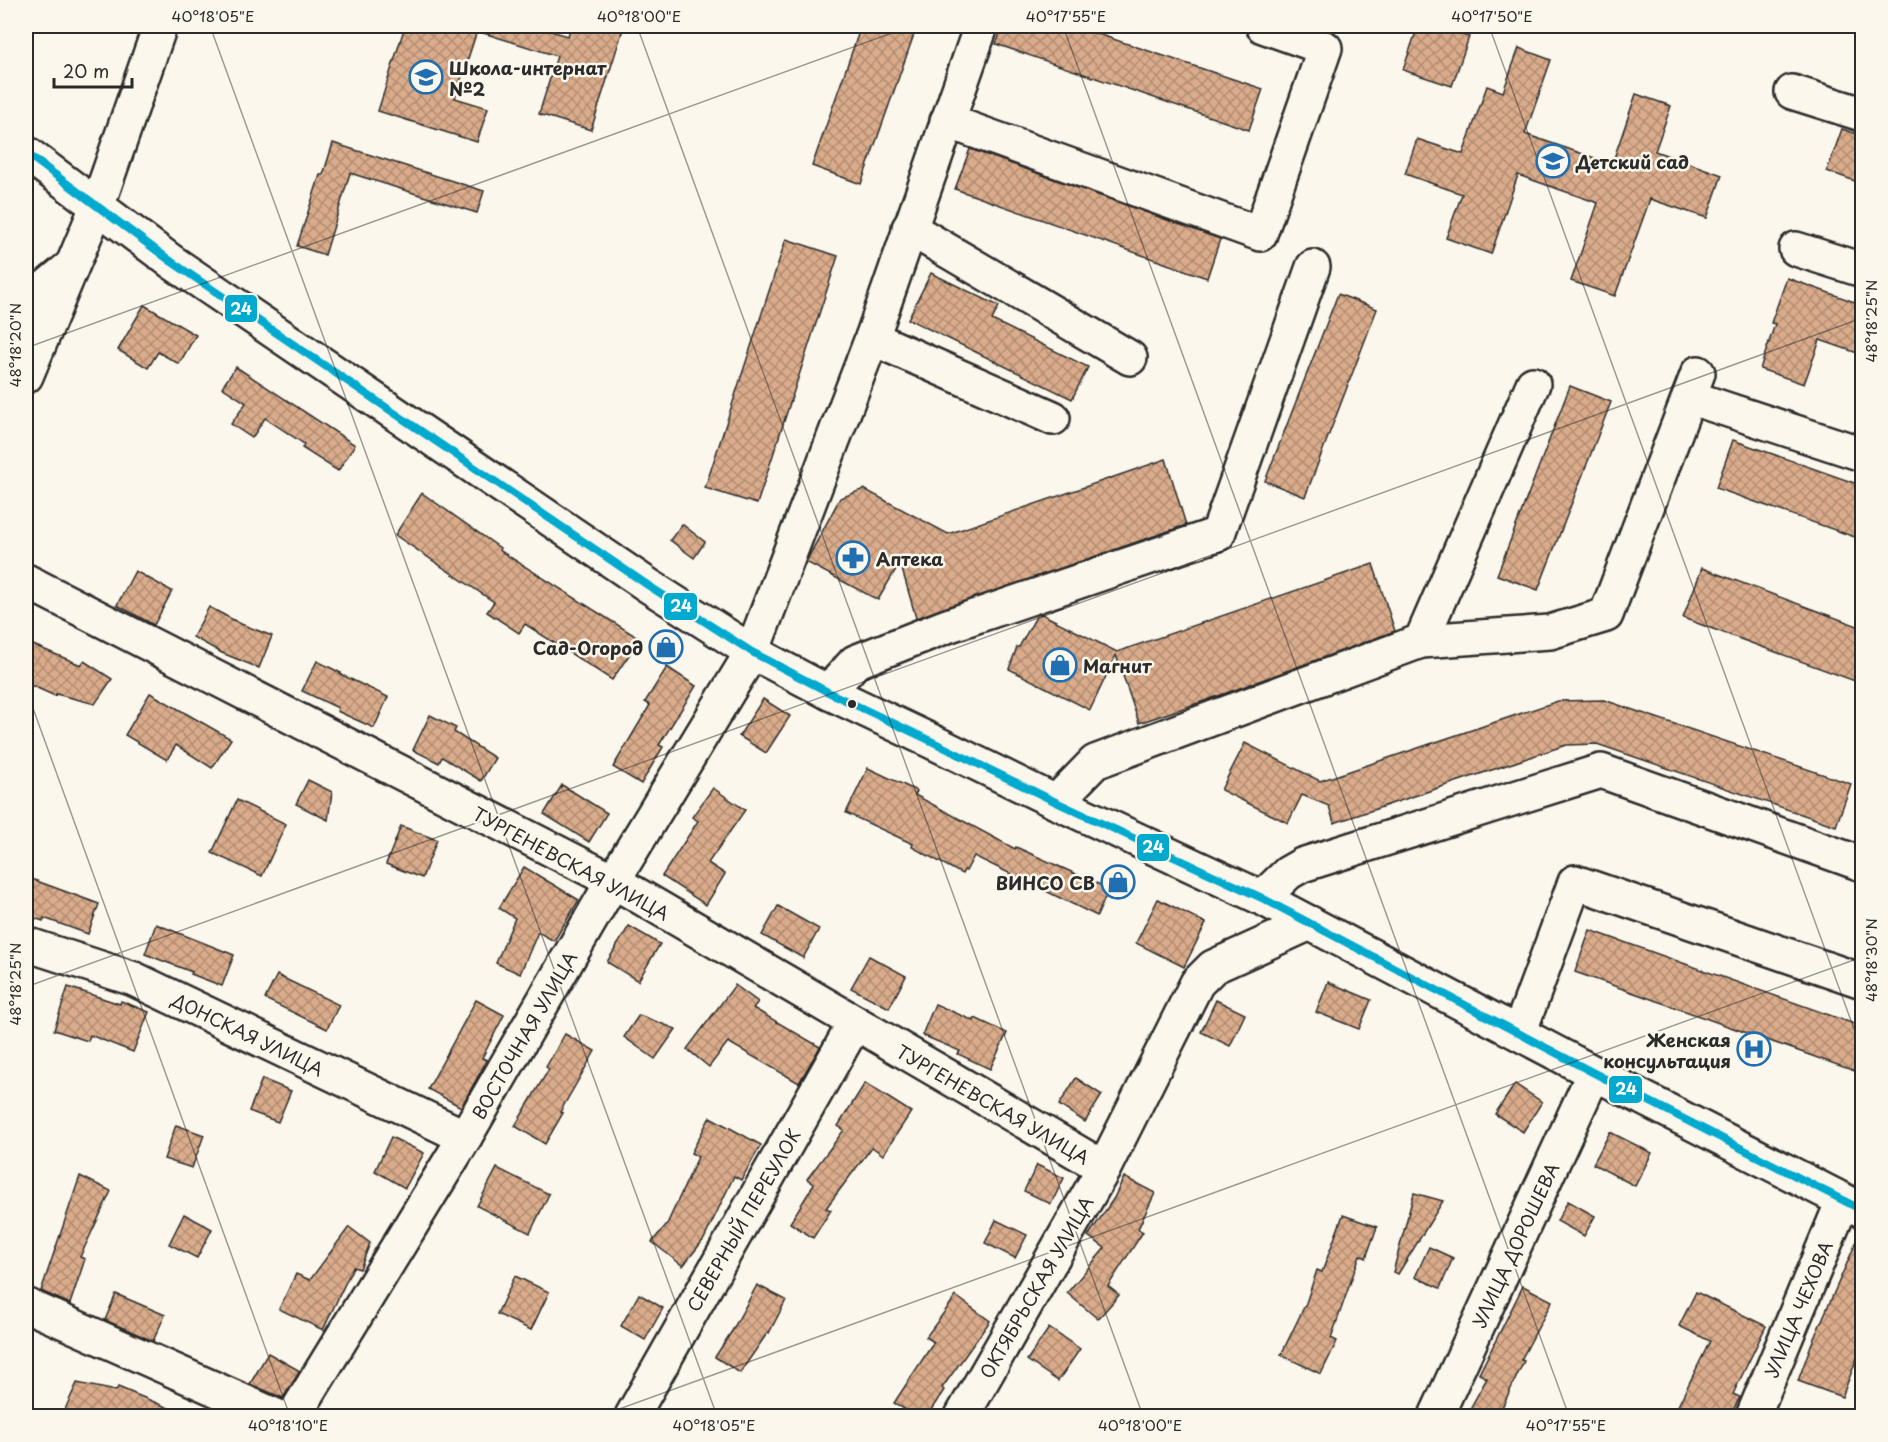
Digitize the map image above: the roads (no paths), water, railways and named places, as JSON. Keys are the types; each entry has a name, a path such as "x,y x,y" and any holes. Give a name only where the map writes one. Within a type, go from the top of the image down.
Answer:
{"street":[{"path":"26,376 97,207 160,26"},
{"name":"ВОСТОЧНАЯ УЛИЦА","path":"294,1416 465,1137 613,881 752,652 872,338 981,26"},
{"path":"947,121 1260,234 1325,48 1263,26"},
{"path":"1792,92 1863,114"},
{"path":"26,153 211,288 649,586 752,652 828,692 1056,802 1262,898 1853,1206"},
{"path":"909,228 1130,358"},
{"path":"1797,249 1863,270"},
{"path":"26,304 72,265"},
{"path":"828,692 855,662 947,626 1218,534 1312,267"},
{"path":"872,338 1053,418"},
{"path":"1422,641 1533,384"},
{"path":"1056,802 1095,762 1422,641 1550,632 1606,615 1694,385 1863,454"},
{"name":"ТУРГЕНЕВСКАЯ УЛИЦА","path":"26,581 613,881 1104,1168"},
{"path":"1262,898 1288,873 1302,865 1601,771 1863,864"},
{"path":"1519,1033 1575,882 1863,981"},
{"name":"ОКТЯБРЬСКАЯ УЛИЦА","path":"962,1416 1104,1168 1197,982 1204,973 1225,960 1310,923"},
{"name":"ДОНСКАЯ УЛИЦА","path":"26,944 134,979 465,1137"},
{"name":"СЕВЕРНЫЙ ПЕРЕУЛОК","path":"632,1416 855,1023"},
{"name":"УЛИЦА ДОРОШЕВА","path":"1436,1416 1594,1073"},
{"name":"УЛИЦА ЧЕХОВА","path":"1753,1416 1853,1206"},
{"path":"26,1305 276,1416"}],"place":[{"name":"Школа-интернат №2","path":"426,77"},
{"name":"Детский сад","path":"1553,161"},
{"name":"Аптека","path":"853,558"},
{"name":"Сад-Огород","path":"666,647"},
{"name":"Магнит","path":"1060,665"},
{"name":"ВИНСО СВ","path":"1118,882"},
{"name":"Женская консультация","path":"1754,1049"}]}
